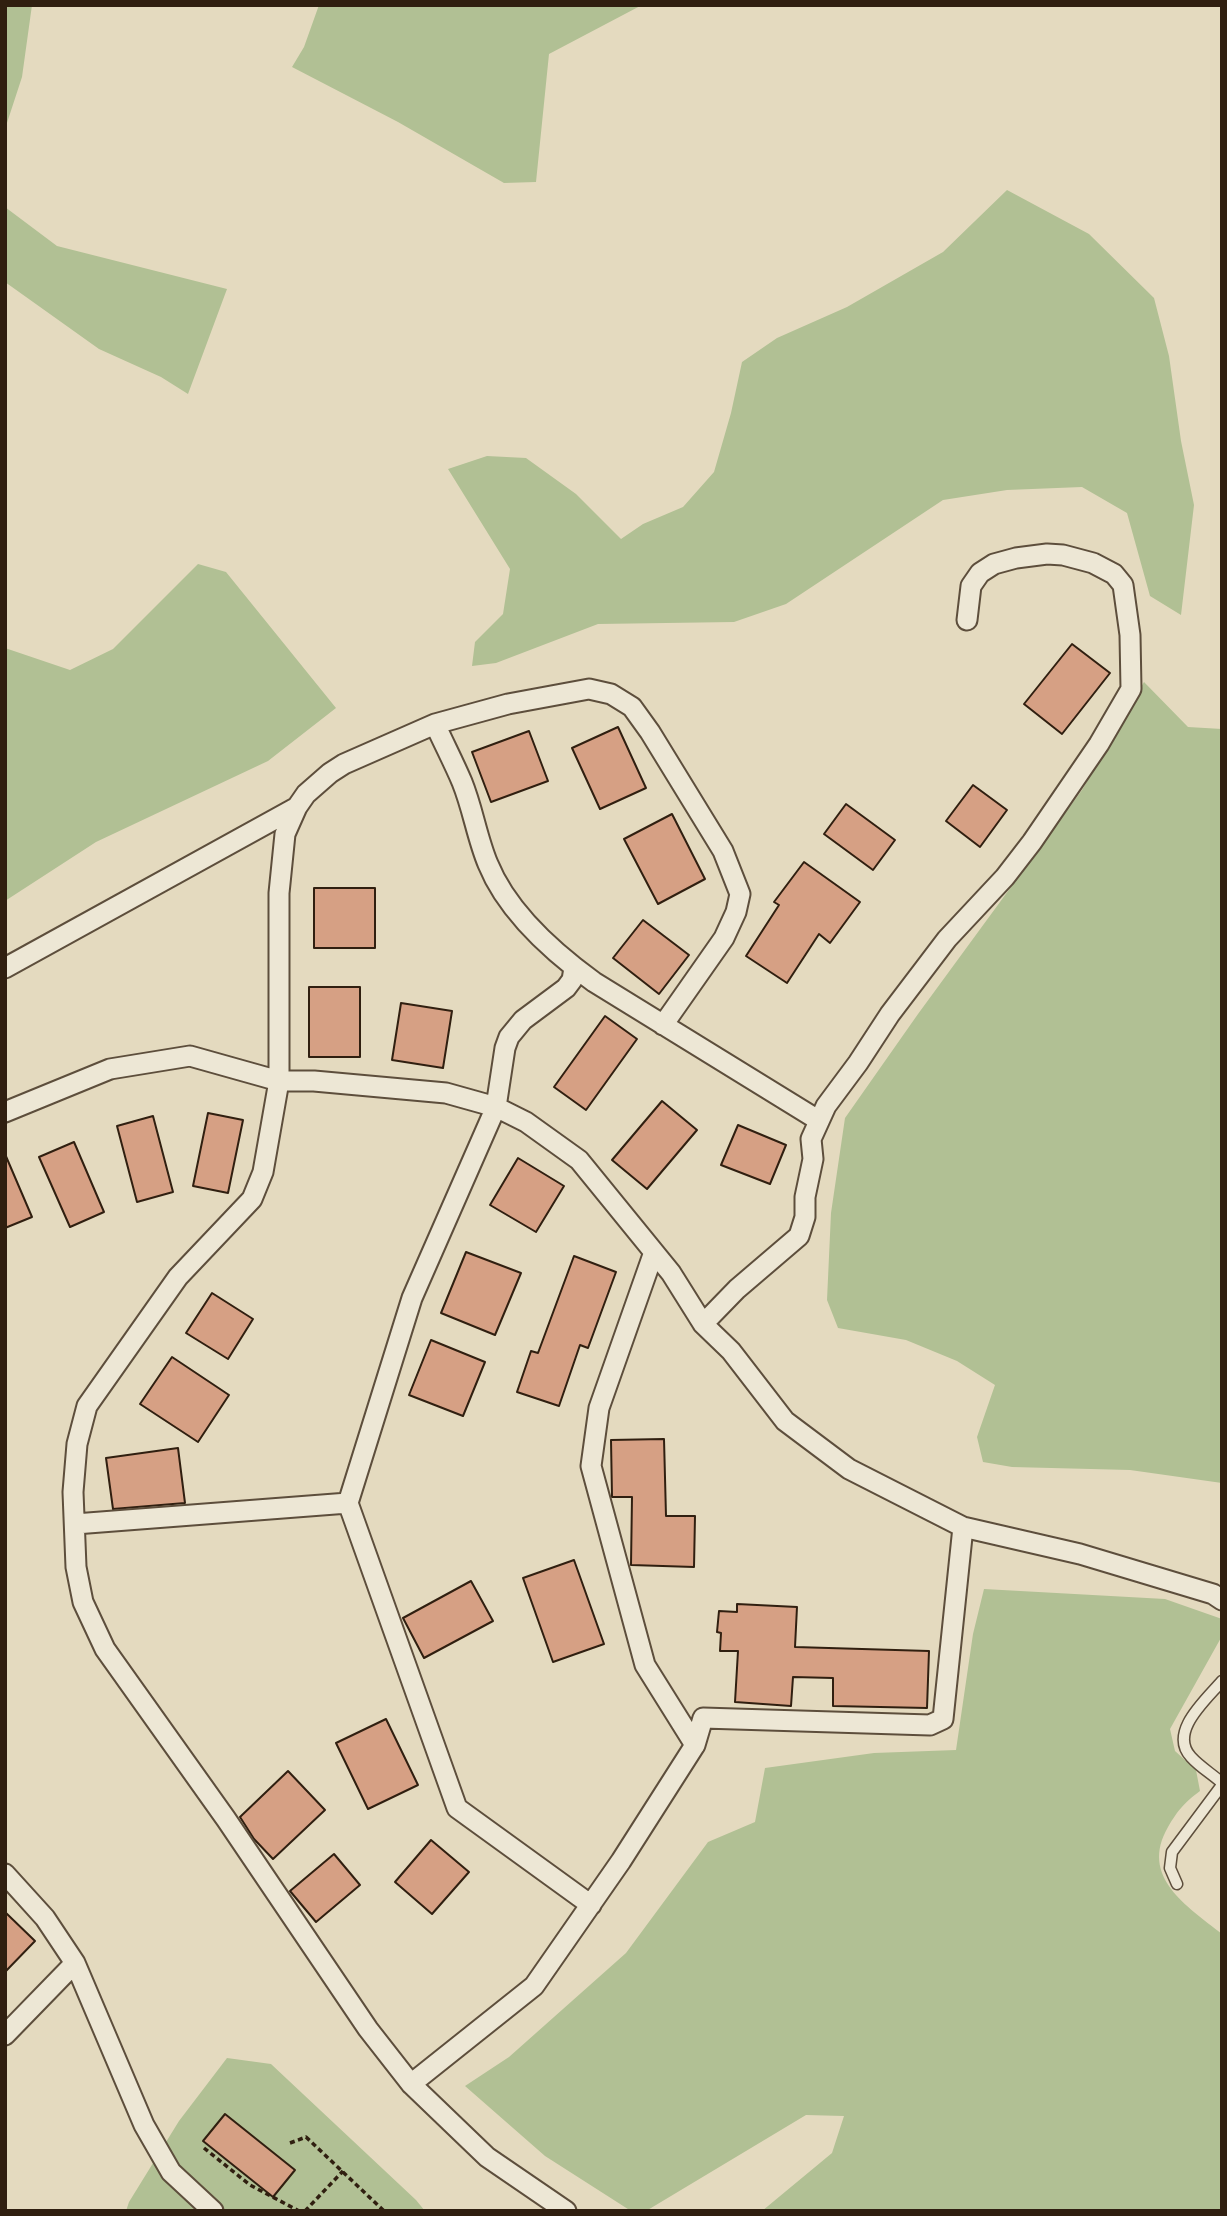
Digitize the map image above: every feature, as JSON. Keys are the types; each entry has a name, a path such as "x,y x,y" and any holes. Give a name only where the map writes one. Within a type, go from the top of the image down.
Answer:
{"street":[{"path":"704,1324 737,1289 799,1236 805,1217 813,1159 811,1139 826,1106 890,1014 939,950 1006,877 1032,842 1099,744 1131,689 1130,635 1123,585 1114,574 1093,563 1047,554 1024,556 993,564 980,573 971,586 967,620"},
{"path":"566,2211 487,2157 411,2084 368,2029 226,1819 105,1649 83,1601 76,1566 73,1492 77,1444 87,1406 178,1277 252,1199 263,1172 279,1081 279,893 285,834 297,807 316,783 344,764 435,724 508,704 589,689 611,694 632,706 723,851 740,894 736,912 724,938 663,1025"},
{"path":"435,724 463,783 488,865 537,934 574,968 818,1120"},
{"path":"5,968 297,807"},
{"path":"574,968 572,980 566,988 523,1020 509,1037 496,1107 412,1298 348,1503 457,1808 591,1905"},
{"path":"5,1112 110,1069 190,1056 279,1081 314,1081 446,1093 496,1107 526,1122 579,1160 671,1273 704,1324 731,1351 785,1421 849,1469 963,1527 1080,1554 1213,1594 1222,1600"},
{"path":"654,1252 598,1408 591,1466 645,1665 695,1745"},
{"path":"75,1524 348,1503"},
{"path":"411,2084 534,1986 621,1861 695,1745 703,1718 930,1725 943,1719 963,1527"},
{"path":"5,1874 46,1918 75,1963 144,2125 171,2172 213,2211"},
{"path":"5,2035 75,1963"}],"lane":[{"path":"1177,1884 1170,1868 1172,1852 1222,1784 1190,1756 1184,1737 1186,1725 1222,1681"}],"path":[{"path":"290,2143 306,2137 384,2211"},
{"path":"204,2148 250,2185 299,2211"},
{"path":"305,2211 343,2171"}],"green space":[{"path":"5,5 32,5 22,77 5,129"},
{"path":"319,5 642,5 549,54 536,182 504,183 398,122 292,67 304,47"},
{"path":"1007,190 1089,234 1154,298 1169,356 1181,441 1194,505 1181,615 1150,596 1127,513 1082,487 1007,490 943,500 786,604 734,622 598,624 496,663 472,666 475,642 503,614 510,569 448,469 487,456 526,458 576,494 621,539 643,524 683,507 714,472 742,362 777,338 847,307 943,252"},
{"path":"5,207 57,246 227,289 188,394 161,377 99,349 5,282"},
{"path":"198,564 226,572 336,708 268,761 96,842 5,901 5,648 70,670 113,649"},
{"path":"1144,682 1188,727 1222,729 1222,1483 1130,1470 1012,1467 983,1462 977,1437 995,1385 957,1361 906,1340 838,1328 827,1300 831,1213 845,1118 1082,790"},
{"path":"984,1589 1165,1599 1222,1619 1222,1636 1170,1729 1175,1751 1196,1770 1200,1791 1182,1807 1168,1827 1161,1845 1159,1861 1171,1889 1222,1934 1222,2211 762,2211 832,2153 844,2116 806,2115 646,2211 631,2211 545,2156 465,2086 509,2057 626,1953 708,1842 755,1822 765,1768 874,1753 956,1750 973,1634"},
{"path":"227,2058 271,2064 425,2211 126,2211 179,2121"}],"building":[{"path":"1072,644 1110,673 1062,734 1024,704"},
{"path":"618,727 646,788 600,809 572,748"},
{"path":"529,731 548,781 491,802 472,752"},
{"path":"973,785 1007,810 980,847 946,821"},
{"path":"846,804 895,840 873,870 824,834"},
{"path":"672,814 705,879 658,904 624,839"},
{"path":"804,862 860,902 830,943 819,934 787,983 746,956 779,905 774,902"},
{"path":"314,888 375,888 375,948 314,948"},
{"path":"643,920 689,955 659,994 613,958"},
{"path":"309,987 360,987 360,1057 309,1057"},
{"path":"401,1003 452,1011 443,1068 392,1060"},
{"path":"605,1016 637,1039 586,1110 554,1087"},
{"path":"662,1101 697,1130 647,1189 612,1160"},
{"path":"208,1113 243,1120 228,1193 193,1186"},
{"path":"153,1116 173,1192 137,1202 117,1126"},
{"path":"738,1125 786,1145 770,1184 721,1165"},
{"path":"74,1142 104,1212 70,1227 39,1157"},
{"path":"5,1154 32,1217 5,1228"},
{"path":"518,1158 564,1186 536,1232 490,1205"},
{"path":"466,1252 521,1273 495,1335 441,1313"},
{"path":"574,1256 616,1272 588,1348 580,1345 559,1406 517,1392 531,1351 538,1353"},
{"path":"212,1293 253,1319 228,1359 186,1333"},
{"path":"431,1340 485,1362 463,1416 409,1395"},
{"path":"172,1357 229,1395 198,1442 140,1404"},
{"path":"664,1439 666,1516 695,1516 694,1567 631,1565 632,1497 612,1497 611,1440"},
{"path":"178,1448 185,1503 113,1509 106,1458"},
{"path":"574,1560 604,1644 553,1662 523,1578"},
{"path":"471,1581 493,1621 424,1658 403,1618"},
{"path":"737,1604 797,1607 795,1647 929,1651 927,1708 833,1706 833,1678 793,1677 791,1706 735,1702 738,1651 720,1651 721,1633 717,1632 719,1611 737,1612"},
{"path":"386,1719 418,1785 368,1809 336,1743"},
{"path":"288,1771 325,1810 273,1859 254,1839 240,1817"},
{"path":"431,1840 469,1872 432,1914 395,1882"},
{"path":"334,1854 360,1885 316,1922 290,1891"},
{"path":"5,1912 35,1941 5,1972"},
{"path":"225,2114 295,2170 273,2197 203,2141"}]}
